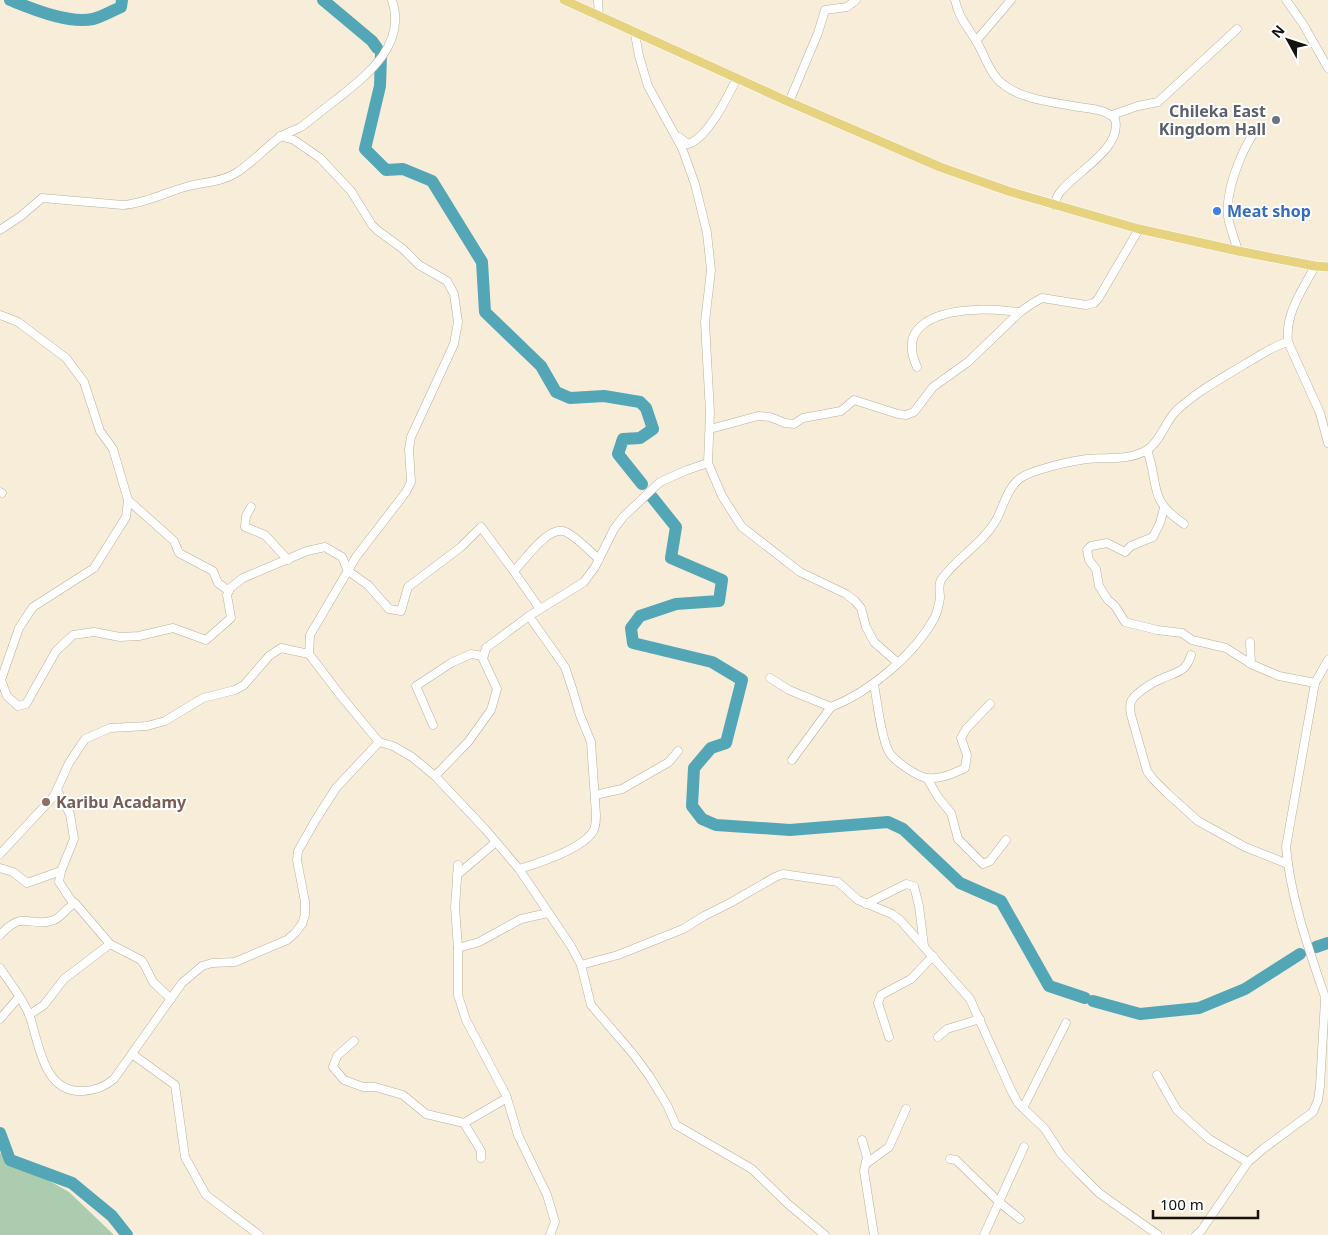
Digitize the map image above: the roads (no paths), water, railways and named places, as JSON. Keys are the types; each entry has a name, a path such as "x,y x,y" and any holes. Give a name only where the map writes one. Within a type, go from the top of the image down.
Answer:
{"main road":[{"path":"564,0 635,34 940,167 1054,205 1139,229 1238,251 1328,267"}],"street":[{"path":"0,230 21,216 42,198 46,197 123,205 135,204 189,186 208,183 236,174 280,136 299,128 376,66 384,53 395,24 392,0"},
{"path":"598,0 599,17"},
{"path":"789,102 818,34 825,10 847,7 856,0"},
{"path":"955,0 961,19 996,77 1004,85 1019,93 1070,106 1104,111 1116,119 1117,125 1113,140 1081,174 1062,189 1054,205"},
{"path":"976,41 1011,0"},
{"path":"1286,0 1304,24 1328,68"},
{"path":"1112,115 1130,108 1158,102 1237,29"},
{"path":"635,34 648,86 682,148 695,184 711,256 710,286 705,322 710,429 708,463 722,496 742,527 800,572 846,594 855,601 861,608 866,627 874,642 898,662"},
{"path":"672,128 684,142 688,144 693,142 709,126 737,78"},
{"path":"1238,251 1228,218 1228,208 1235,171 1255,131"},
{"path":"280,136 294,140 320,158 351,191 367,218 377,230 403,249 427,271 447,281 454,294 458,322 454,344 410,437 411,482 406,492 348,570 310,635 309,654 380,742 393,746 412,757 435,776 519,869 571,946 581,965 591,1005 634,1055 650,1077 676,1125 752,1169 788,1204 825,1235"},
{"path":"710,429 758,416 770,417 794,424 803,418 841,411 854,400 898,414 914,412 934,387 968,362 1020,312 1042,298 1086,305 1094,303 1139,229"},
{"path":"1315,266 1289,315 1287,329 1288,342 1320,413 1328,443"},
{"path":"917,367 911,346 914,334 928,320 974,309 1020,312"},
{"path":"0,315 18,322 66,358 84,382 100,430 113,449 128,500 126,517 94,568 33,607 19,628 1,680 7,696 18,706 26,704 56,651 73,635 94,632 120,637 139,636 173,628 206,640 231,618 227,595 230,588 243,578 307,551 325,547 342,557 348,570 368,585 388,609 401,611 408,586 461,547 481,527 540,610"},
{"path":"792,760 831,707 848,700 874,684 921,637 935,616 940,599 940,582 956,561 995,523 1003,508 1008,492 1016,481 1030,473 1061,463 1128,457 1147,450 1156,441 1175,412 1203,388 1274,346 1288,342"},
{"path":"1147,450 1153,466 1157,495 1164,508 1184,524"},
{"path":"435,776 468,742 491,710 497,689 483,656 486,648 529,616 584,582 600,559 614,528 660,482 708,463"},
{"path":"128,500 174,540 179,553 213,571 218,582 228,591"},
{"path":"252,507 246,516 245,527 265,535 288,560"},
{"path":"1164,508 1155,536 1132,546 1127,552 1123,552 1107,543 1088,547 1088,560 1096,569 1099,586 1125,622 1157,630 1182,633 1192,640 1226,648 1251,664 1279,676 1315,683"},
{"path":"514,571 548,534 558,530 567,533 600,559"},
{"path":"519,869 542,862 575,847 593,833 596,820 591,742 580,715 574,690 564,667 529,616"},
{"path":"1250,642 1251,664"},
{"path":"0,854 54,796 69,763 85,739 110,728 147,726 165,721 203,698 236,690 244,685 269,656 281,648 309,654"},
{"path":"433,725 416,686 451,663 471,654 483,656"},
{"path":"1191,655 1188,663 1179,672 1154,682 1131,701 1129,707 1148,771 1153,779 1198,821 1244,847 1288,864"},
{"path":"1328,660 1315,683 1286,847 1288,864 1309,950 1328,1006"},
{"path":"770,678 789,690 831,707"},
{"path":"874,684 889,753 900,765 927,778 948,775 965,768 967,755 961,738 966,729 990,704"},
{"path":"0,968 29,1015 39,1051 58,1084 65,1090 75,1092 97,1090 105,1086 114,1079 182,983 202,966 212,963 235,962 287,940 295,933 302,924 305,915 305,902 296,860 298,851 336,788 380,742"},
{"path":"595,795 622,789 669,762 678,751"},
{"path":"927,778 938,797 951,813 958,839 983,864 990,861 1006,840"},
{"path":"57,790 70,814 74,839 61,871 59,882 73,903 76,904 110,944 141,960 153,982 171,998"},
{"path":"457,875 496,842"},
{"path":"458,865 455,922 458,948 458,995 466,1020 507,1098 518,1135 547,1195 555,1222 550,1235"},
{"path":"0,868 13,872 27,883 61,871"},
{"path":"581,965 618,955 683,929 784,874 838,882 858,900 892,914 924,946 970,999 1018,1102 1045,1129 1061,1154 1079,1174 1099,1193 1158,1235"},
{"path":"866,904 906,884 914,886 919,906 924,946"},
{"path":"0,934 18,920 40,922 56,919 73,903"},
{"path":"458,948 479,942 521,919 548,913"},
{"path":"29,1015 44,1005 64,980 110,944"},
{"path":"889,1037 878,1003 881,995 911,979 933,956"},
{"path":"1196,1235 1201,1231 1248,1162 1313,1112 1318,1100 1320,1086 1325,997"},
{"path":"0,1019 19,998"},
{"path":"938,1037 948,1029 980,1019"},
{"path":"1023,1108 1066,1024"},
{"path":"354,1041 337,1056 333,1067 344,1080 363,1087 375,1087 403,1095 426,1114 464,1123 507,1098"},
{"path":"132,1054 175,1085 185,1157 206,1195 259,1235"},
{"path":"1157,1075 1176,1110 1209,1140 1248,1162"},
{"path":"867,1163 889,1147 906,1109"},
{"path":"464,1123 481,1151 481,1158"},
{"path":"862,1140 867,1157 864,1171 874,1235"},
{"path":"984,1235 1024,1147"},
{"path":"950,1159 956,1160 999,1202 1020,1219"}],"waterway":[{"path":"10,0 51,15 83,20 96,18 121,7 122,0"},
{"path":"323,0 372,41 377,48"},
{"path":"381,54 380,86 365,149 386,170 403,169 432,181 482,262 485,312 541,366 556,392 570,398 604,396 640,402 646,408 653,429 640,438 623,439 618,454 642,484"},
{"path":"652,497 676,527 671,558 722,580 719,601 676,604 640,616 631,628 633,643 712,662 742,680 726,743 711,748 694,768 692,806 702,819 716,825 790,830 888,822 903,829 960,883 1001,901 1049,986 1085,998"},
{"path":"1316,947 1328,943"},
{"path":"1093,1001 1140,1014 1199,1008 1245,989 1300,954"},
{"path":"0,1133 10,1160 72,1183 112,1216 127,1235"}],"place":[{"name":"Chileka East Kingdom Hall","path":"1276,120"},
{"name":"Meat shop","path":"1217,211"},
{"name":"Karibu Acadamy","path":"46,802"}]}
